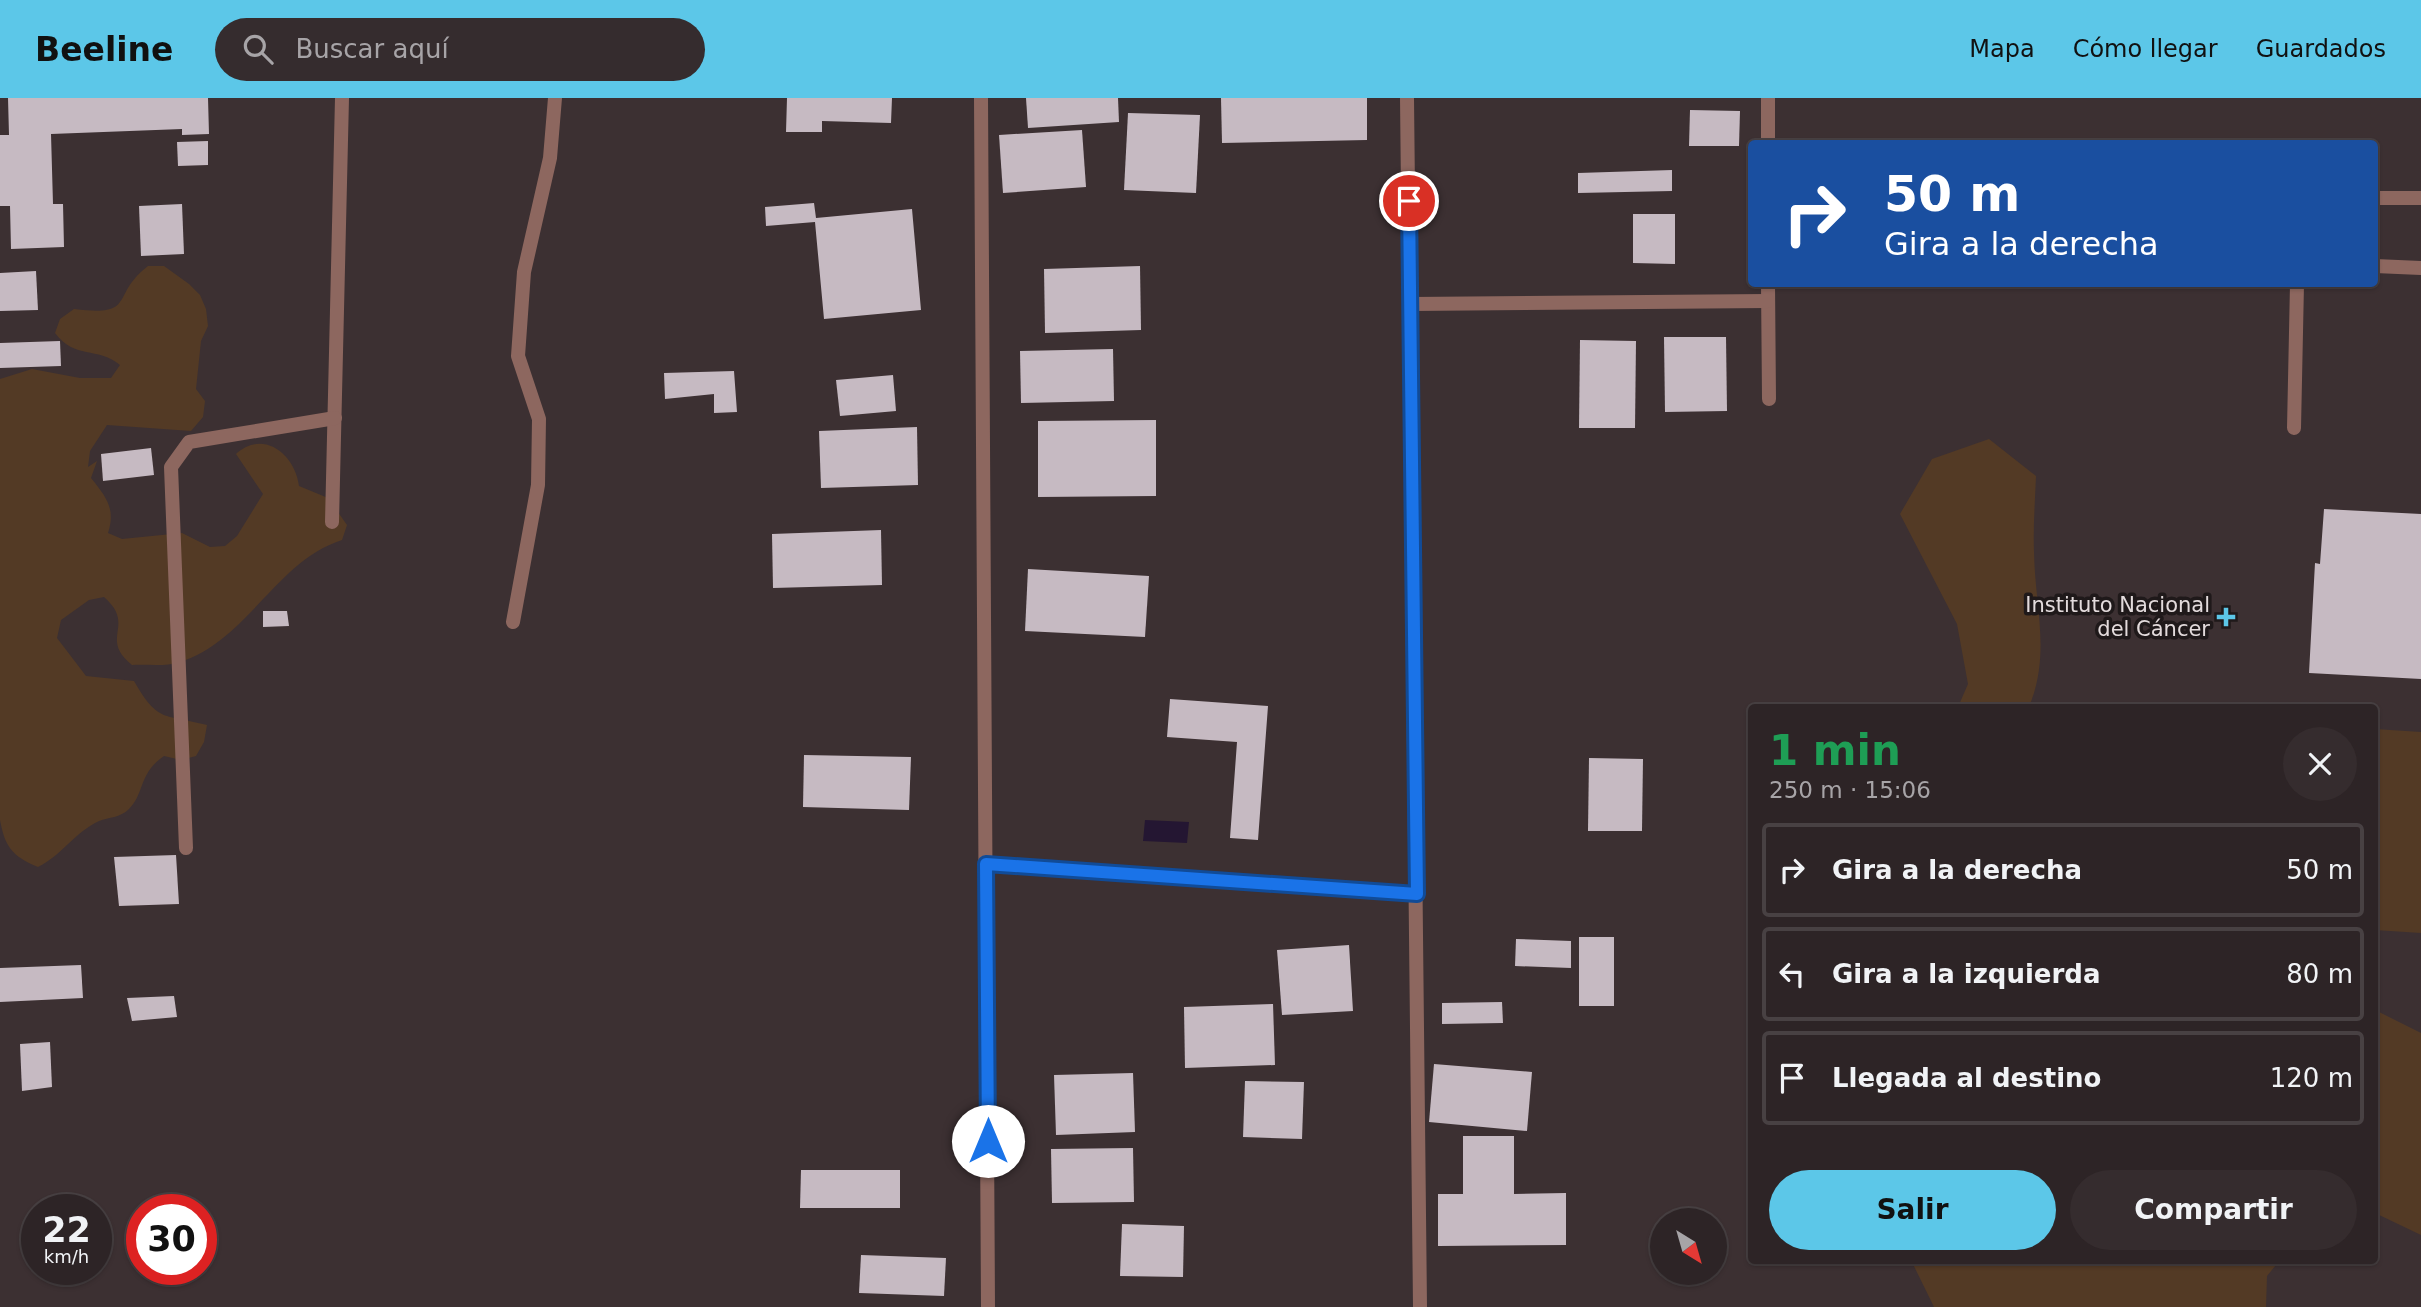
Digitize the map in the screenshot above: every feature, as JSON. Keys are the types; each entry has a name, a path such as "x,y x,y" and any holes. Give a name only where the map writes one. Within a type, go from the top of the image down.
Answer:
{"street":[{"path":"332,522 342,98"},
{"path":"513,622 538,485 539,419 518,356 524,272 550,158 555,98"},
{"path":"981,98 988,1307"},
{"path":"1407,98 1420,1307"},
{"path":"1768,98 1768,140"},
{"path":"2378,198 2421,198"},
{"path":"2378,266 2421,268"},
{"path":"1768,287 1769,398"},
{"path":"2294,428 2297,287"},
{"path":"1411,304 1768,301"},
{"path":"186,848 171,467 189,442 335,418"},
{"path":"986,864 1417,894"}],"shaded area":[{"path":"148,266 164,266 189,284 200,295 206,309 208,326 201,341 196,389 205,401 203,417 191,431 107,425 90,451 88,467 97,461 91,478 108,503 111,517 108,533 122,539 182,533 210,547 225,546 237,536 263,494 236,454 257,444 267,445 284,455 296,474 299,486 328,498 347,525 342,540 319,550 298,565 225,637 204,651 174,664 132,665 118,647 118,616 104,597 89,600 61,620 57,638 86,676 134,681 149,704 163,715 207,725 204,742 196,756 181,760 164,756 146,776 129,809 90,826 38,867 11,850 0,820 0,379 32,369 80,378 111,378 120,365 103,356 70,347 55,333 60,319 74,309 94,311 115,307 136,277"},
{"path":"1989,439 2036,476 2034,552 2041,649 2036,687 2030,704 1959,704 1968,684 1957,624 1900,514 1932,459"},
{"path":"2378,729 2421,732 2421,933 2378,930"},
{"path":"1145,820 1189,822 1187,843 1143,841"},
{"path":"2378,1012 2421,1033 2421,1235 2378,1214"},
{"path":"1913,1264 2277,1264 2267,1276 2266,1307 1934,1307"}],"building":[{"path":"8,98 208,98 209,134 182,135 182,129 51,134 53,204 63,204 64,247 11,249 10,206 0,206 0,135 9,135"},
{"path":"787,98 892,98 891,123 822,121 822,132 786,132"},
{"path":"1026,98 1118,98 1119,122 1028,128"},
{"path":"1221,98 1367,98 1367,140 1222,143"},
{"path":"1690,110 1740,111 1739,146 1689,146"},
{"path":"1128,113 1200,115 1196,193 1124,190"},
{"path":"1082,130 1086,187 1003,193 999,135"},
{"path":"208,141 208,165 178,166 177,142"},
{"path":"1672,170 1672,191 1578,193 1578,173"},
{"path":"814,203 816,218 912,209 921,310 824,319 815,222 766,226 765,207"},
{"path":"182,204 184,254 141,256 139,206"},
{"path":"1633,214 1675,214 1675,264 1633,263"},
{"path":"1140,266 1141,330 1045,333 1044,269"},
{"path":"36,271 38,310 0,311 0,273"},
{"path":"1664,337 1726,337 1727,411 1665,412"},
{"path":"1580,340 1636,341 1635,428 1579,428"},
{"path":"60,341 61,366 0,368 0,343"},
{"path":"1113,349 1114,401 1021,403 1020,351"},
{"path":"734,371 737,412 714,413 714,394 665,399 664,373"},
{"path":"893,375 896,411 840,416 836,380"},
{"path":"1156,420 1156,496 1038,497 1038,421"},
{"path":"917,427 918,485 821,488 819,431"},
{"path":"151,448 154,475 103,481 101,454"},
{"path":"2324,509 2421,514 2421,679 2309,673 2315,563 2320,564"},
{"path":"881,530 882,585 773,588 772,534"},
{"path":"1028,569 1149,576 1145,637 1025,631"},
{"path":"263,611 287,611 289,626 263,627"},
{"path":"1170,699 1268,706 1258,840 1230,838 1237,742 1167,737"},
{"path":"804,755 911,757 909,810 803,807"},
{"path":"1589,758 1643,759 1642,831 1588,831"},
{"path":"176,855 179,904 119,906 114,857"},
{"path":"1579,937 1614,937 1614,1006 1579,1006"},
{"path":"1516,939 1571,941 1571,968 1515,966"},
{"path":"1349,945 1353,1011 1282,1015 1277,950"},
{"path":"81,965 83,998 0,1002 0,968"},
{"path":"174,996 177,1017 132,1021 127,998"},
{"path":"1502,1002 1503,1023 1442,1024 1442,1003"},
{"path":"1273,1004 1275,1065 1185,1068 1184,1007"},
{"path":"50,1042 52,1087 22,1091 20,1044"},
{"path":"1434,1064 1532,1072 1527,1131 1429,1122"},
{"path":"1133,1073 1135,1132 1056,1135 1054,1075"},
{"path":"1245,1081 1304,1082 1302,1139 1243,1137"},
{"path":"1463,1136 1514,1136 1514,1194 1566,1193 1566,1245 1438,1246 1438,1194 1463,1194"},
{"path":"1133,1148 1134,1202 1052,1203 1051,1149"},
{"path":"801,1170 900,1170 900,1208 800,1208"},
{"path":"1122,1224 1184,1226 1183,1277 1120,1276"},
{"path":"861,1255 946,1258 944,1296 859,1293"}],"place":[{"name":"Instituto Nacional del Cáncer","path":"2226,617"}],"route":[{"path":"988,1141 986,864 1417,894 1409,201"}]}
